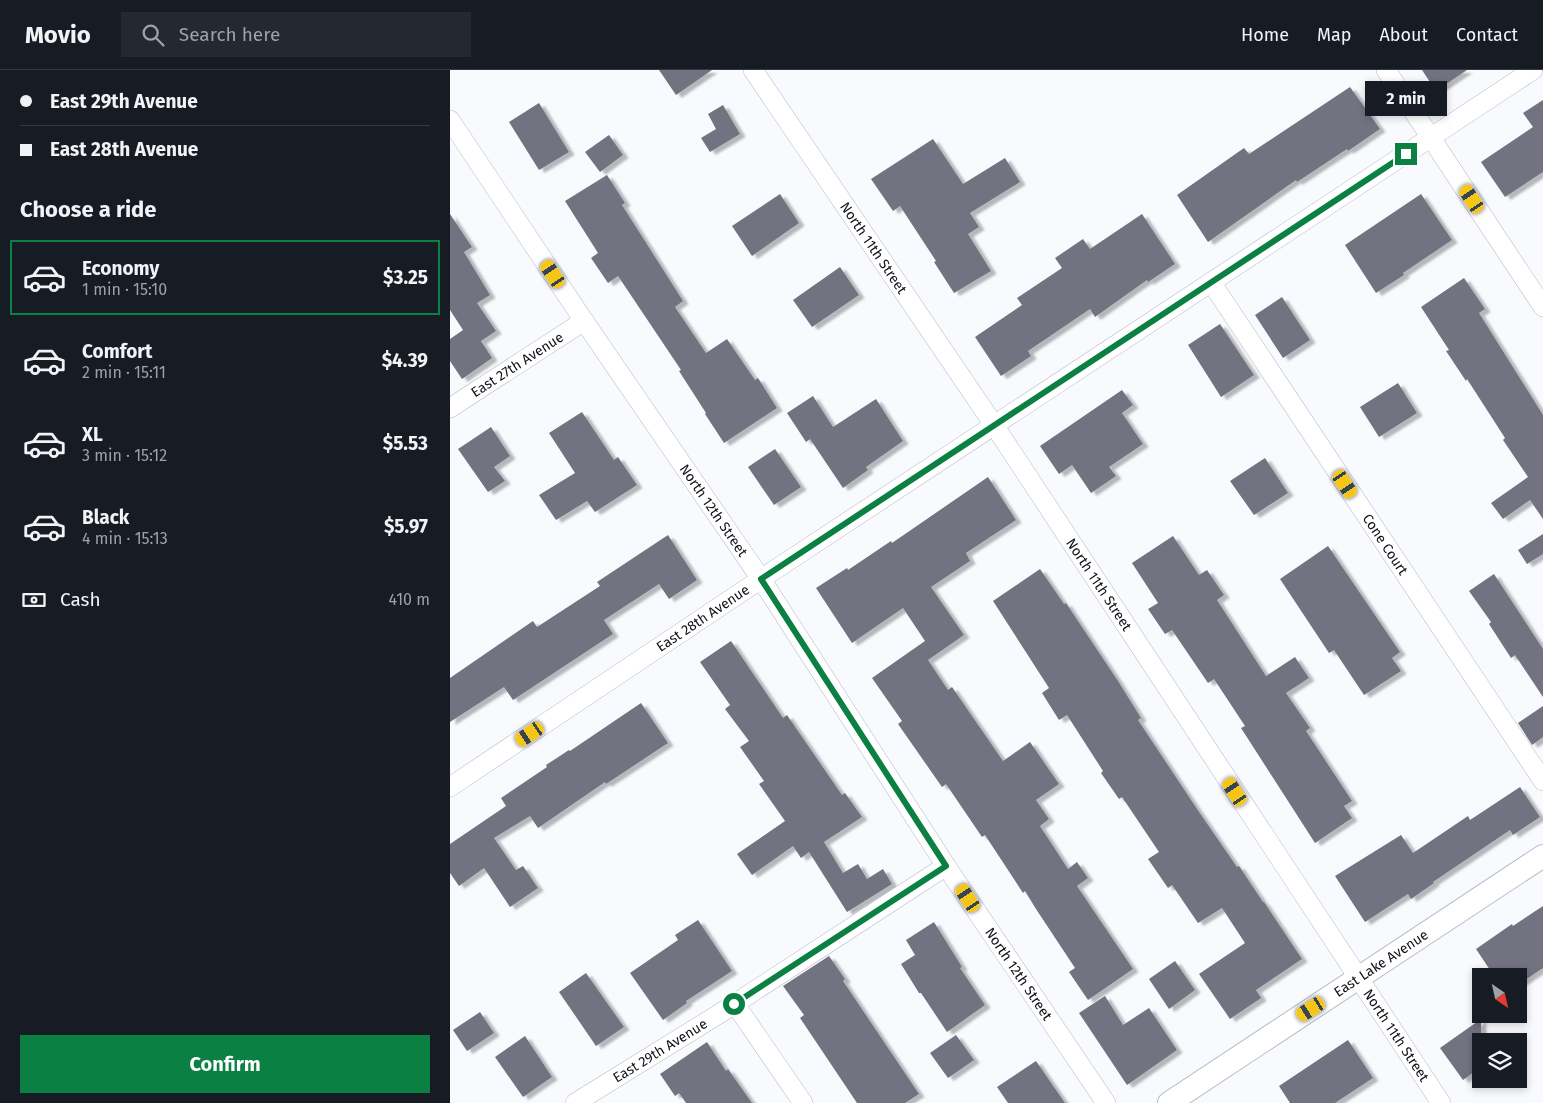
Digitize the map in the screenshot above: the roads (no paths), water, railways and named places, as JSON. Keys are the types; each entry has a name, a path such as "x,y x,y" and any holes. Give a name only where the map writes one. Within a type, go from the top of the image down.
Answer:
{"street":[{"name":"North 11th Street","path":"753,70 994,425 1441,1103"},
{"path":"1386,70 1543,307"},
{"name":"East 28th Avenue","path":"450,787 761,579 1533,70"},
{"name":"North 12th Street","path":"450,120 584,321 761,579 946,866 1106,1103"},
{"name":"Cone Court","path":"1211,282 1543,781"},
{"name":"East 27th Avenue","path":"450,408 584,321"},
{"name":"East Lake Avenue","path":"1169,1103 1543,856"},
{"name":"East 29th Avenue","path":"575,1103 734,1004 946,866"},
{"path":"734,1004 803,1103"}]}
